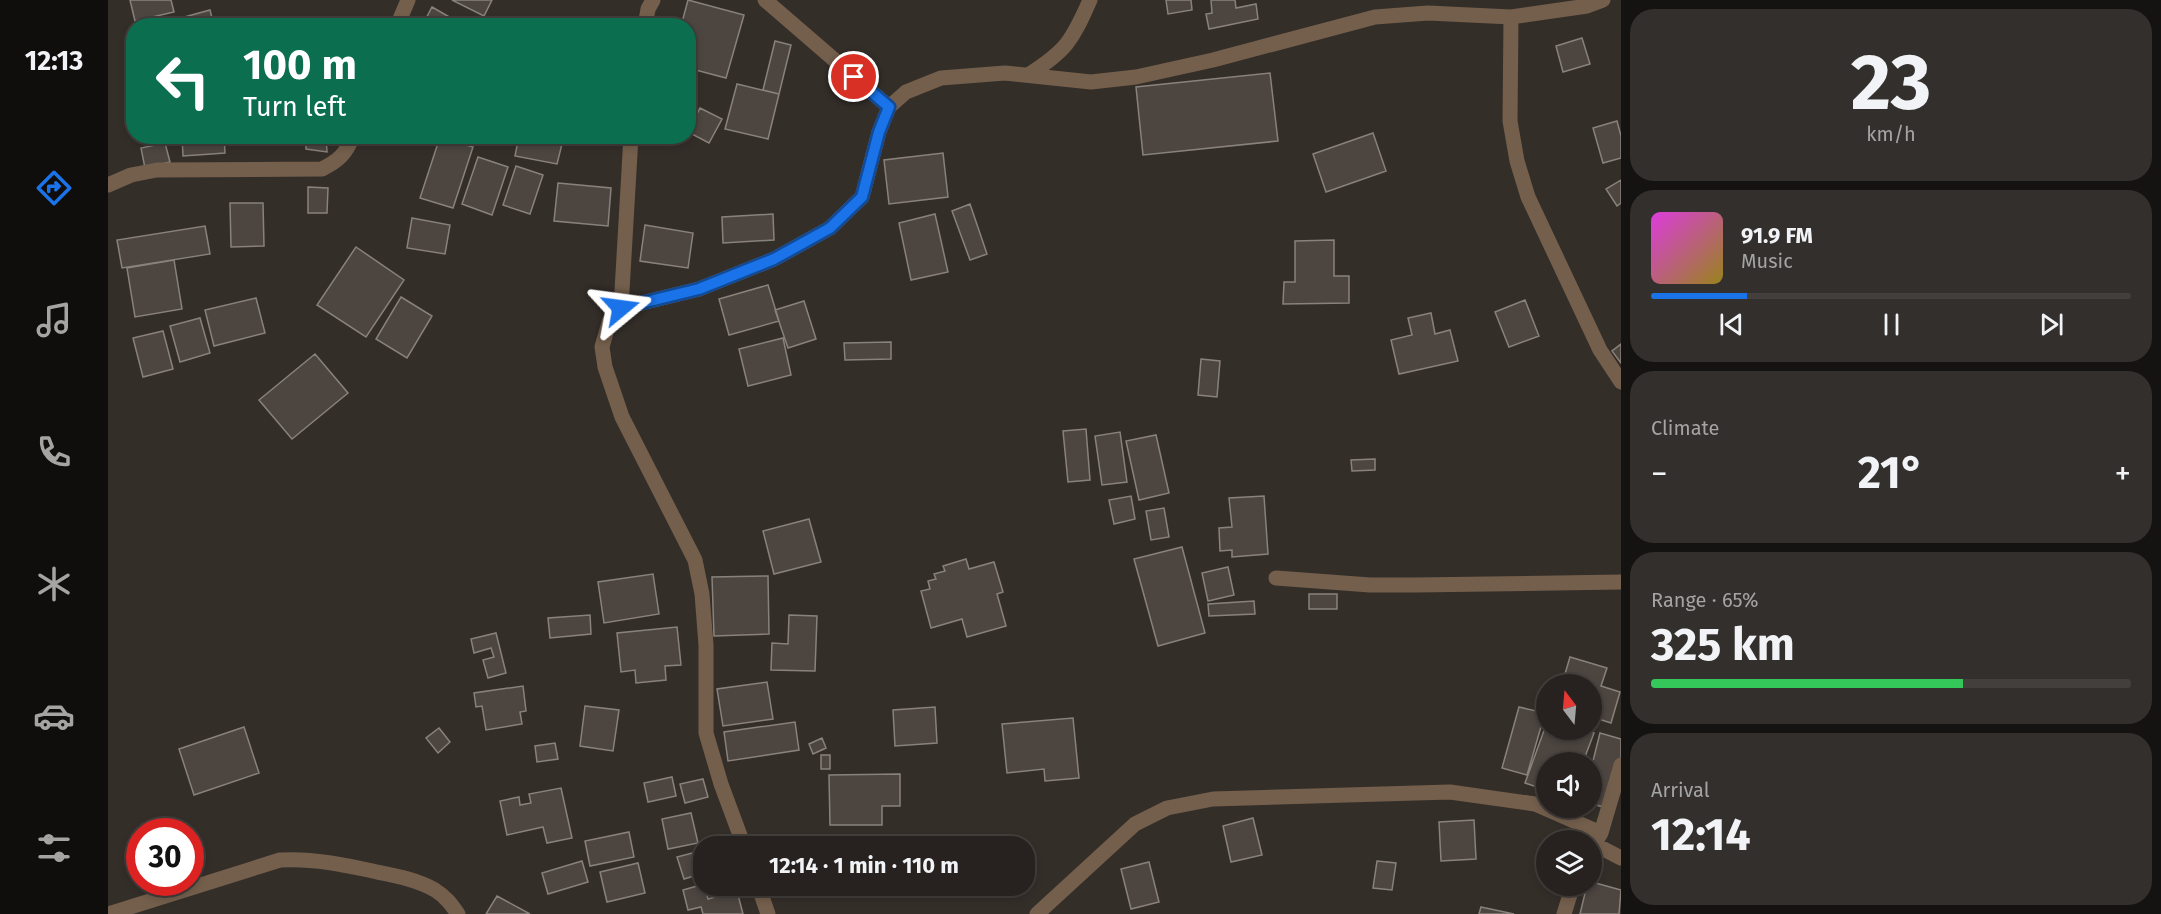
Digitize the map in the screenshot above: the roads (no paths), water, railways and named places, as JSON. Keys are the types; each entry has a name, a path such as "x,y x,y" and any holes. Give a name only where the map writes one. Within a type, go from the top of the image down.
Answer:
{"street":[{"path":"400,18 408,0"},
{"path":"646,18 652,0"},
{"path":"1028,75 1051,60 1071,41 1090,0"},
{"path":"740,836 721,784 706,733 706,645 702,594 694,560 622,417 605,367 602,346 609,322 621,308 699,289 774,259 830,228 862,197 879,132 889,107 906,92 941,78 1005,73 1091,82 1136,77 1213,60 1374,17 1428,14 1511,17 1546,6 1587,6 1603,0"},
{"path":"766,1 889,107"},
{"path":"1511,17 1510,121 1522,179 1528,197 1580,310 1600,350 1621,382"},
{"path":"108,185 130,175 157,170 322,169 337,162 349,144"},
{"path":"621,308 631,144"},
{"path":"1276,578 1370,585 1621,582"},
{"path":"1599,830 1621,765"},
{"path":"1037,914 1135,824 1167,808 1213,799 1450,792 1535,804 1576,830"},
{"path":"1602,846 1621,858"},
{"path":"108,914 280,860 296,859 329,861 408,879 434,889 448,899 458,914"},
{"path":"762,896 768,914"},
{"path":"1564,914 1570,896"}]}
